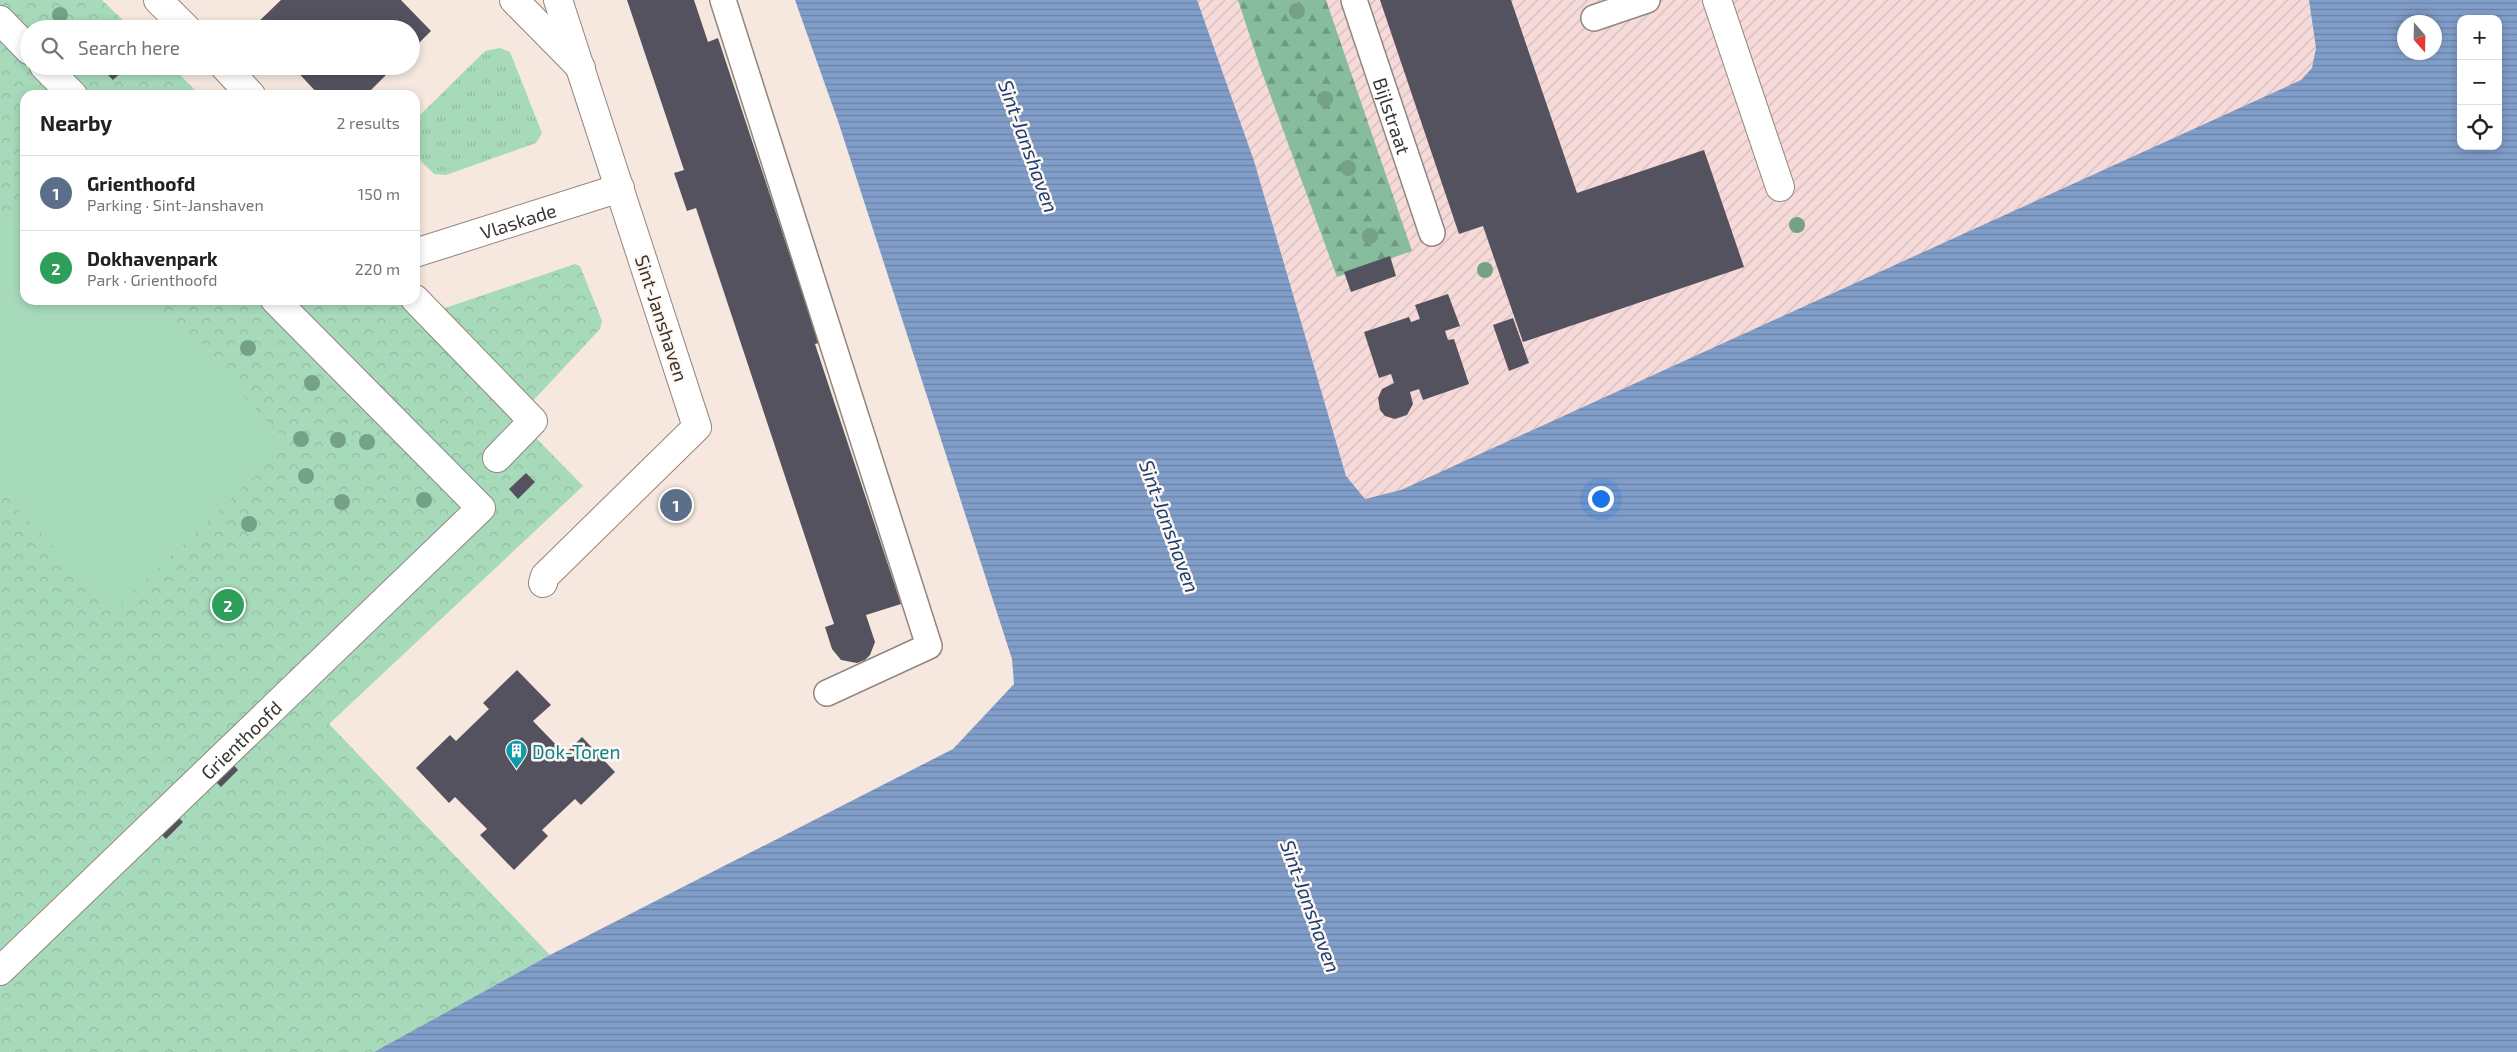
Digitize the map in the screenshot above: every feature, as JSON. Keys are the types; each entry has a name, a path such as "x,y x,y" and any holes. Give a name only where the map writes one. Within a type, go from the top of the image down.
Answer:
{"street":[{"path":"158,0 178,20"},
{"path":"514,0 582,68"},
{"name":"Sint-Janshaven","path":"543,583 544,576 697,427 582,68 558,0"},
{"path":"1717,0 1780,187"},
{"path":"0,20 20,41"},
{"path":"53,75 68,90"},
{"path":"232,75 246,90"},
{"name":"Vlaskade","path":"420,251 620,188"},
{"path":"420,304 533,421 497,458"},
{"name":"Grienthoofd","path":"0,971 481,508 280,305"}],"lane":[{"path":"723,0 929,646 827,693"},
{"name":"Bijlstraat","path":"1354,0 1432,232"},
{"path":"1594,18 1647,0"}],"shaded area":[{"path":"1085,0 2517,0 2517,28 2502,21 2502,15 2457,15 2457,57 1271,640"}],"green space":[{"path":"0,0 102,0 123,20 20,20 20,75 180,75 195,90 20,90 20,305 406,305 583,486 329,724 550,955 374,1052 0,1052"},
{"path":"1238,0 1326,0 1412,251 1337,277 1260,67"},
{"path":"500,48 510,52 542,133 536,143 446,175 434,174 420,160 420,115 485,51"},
{"path":"20,204 20,305 157,305 289,444 114,610 0,490 0,222"},
{"path":"575,264 580,266 602,321 600,329 531,403 442,314 445,308"}],"water":[{"path":"795,0 1197,0 1254,161 1346,476 1365,499 1401,490 2301,80 2312,68 2316,48 2309,0 2517,0 2517,1052 374,1052 550,955 953,749 1014,684 1012,659 838,121"}],"building":[{"path":"281,0 401,0 431,31 420,42 420,20 260,20"},
{"path":"627,0 694,0 708,42 718,38 819,343 815,344 901,604 866,615 875,642 870,655 865,660 857,663 841,660 832,649 825,627 834,624 696,208 687,211 674,173 684,170"},
{"path":"1380,0 1511,0 1577,193 1704,150 1744,267 1523,342 1483,226 1459,234"},
{"path":"108,75 118,75 113,80"},
{"path":"300,75 386,75 371,90 314,90"},
{"path":"1390,256 1396,276 1351,292 1344,272"},
{"path":"1448,294 1460,326 1445,331 1448,340 1454,339 1469,384 1423,400 1419,389 1410,392 1413,404 1407,415 1395,419 1385,416 1380,410 1378,398 1382,389 1394,383 1391,374 1379,378 1364,332 1409,317 1411,322 1420,319 1415,305"},
{"path":"1513,318 1529,363 1509,371 1493,325"},
{"path":"526,473 535,482 518,499 509,489"},
{"name":"Dok-Toren","path":"517,670 551,705 533,721 565,754 582,737 615,772 581,805 575,799 542,830 548,836 514,870 480,835 487,829 455,797 449,803 416,768 450,735 456,741 489,709 483,703"},
{"path":"229,760 238,770 221,787 211,777"},
{"path":"174,813 183,822 166,839 157,830"}],"place":[{"name":"Grienthoofd","path":"676,505"},
{"name":"Dokhavenpark","path":"228,605"},
{"name":"Dok-Toren","path":"516,770"}]}
